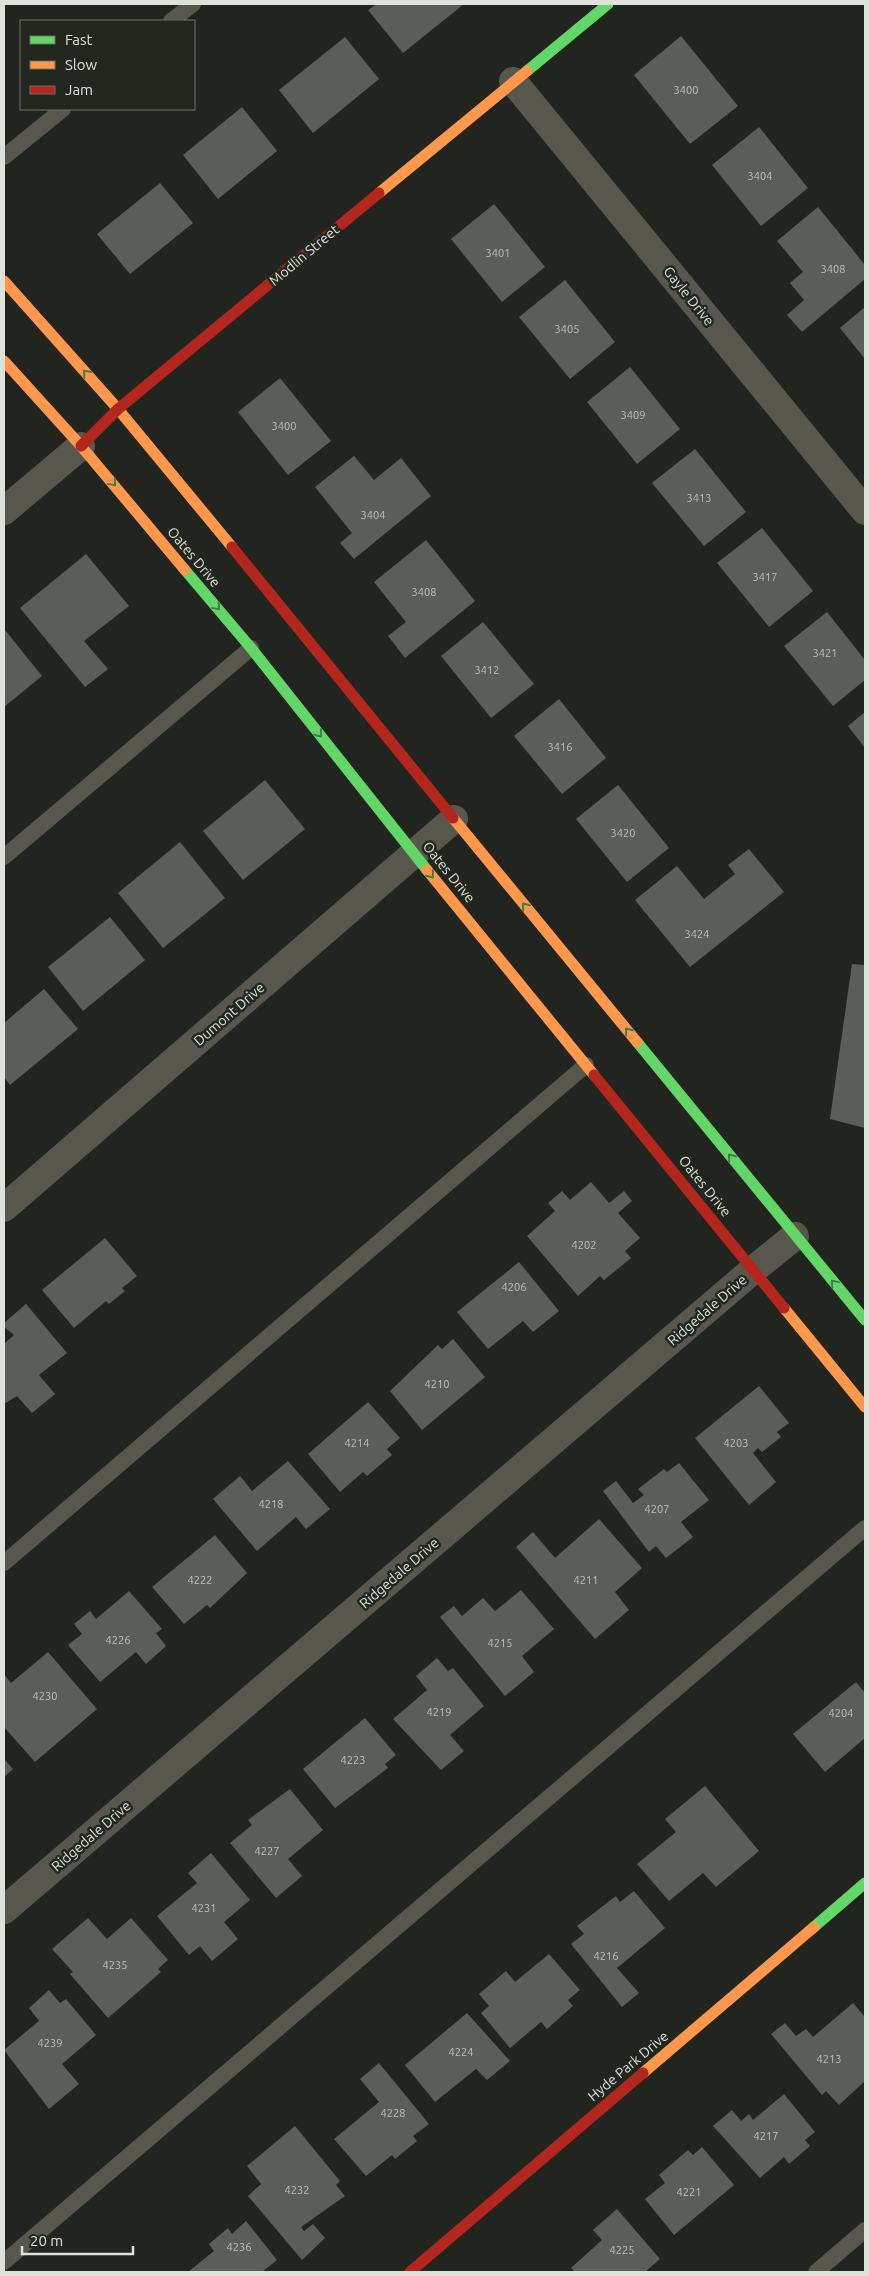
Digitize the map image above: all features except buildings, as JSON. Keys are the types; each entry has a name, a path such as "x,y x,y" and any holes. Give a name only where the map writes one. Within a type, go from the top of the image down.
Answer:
{"main road":[{"name":"Modlin Street","path":"81,446 118,409 608,4"},
{"path":"4,281 118,409 865,1320"},
{"name":"Oates Drive","path":"4,361 81,446 251,648 414,854 865,1407"},
{"name":"Hyde Park Drive","path":"410,2272 865,1883"}],"street":[{"name":"Gayle Drive","path":"513,81 865,511"},
{"name":"Modlin Street","path":"4,511 81,446"},
{"name":"Dumont Drive","path":"4,1208 454,819"},
{"name":"Ridgedale Drive","path":"4,1910 753,1270 796,1236"}],"lane":[{"path":"172,20 193,4"},
{"path":"4,157 62,110"},
{"path":"4,857 251,648"},
{"path":"4,1563 586,1065"},
{"path":"4,2262 865,1528"},
{"path":"816,2272 865,2230"}],"traffic: fast":[{"path":"527,71 608,4"},
{"path":"185,570 251,648 427,870"},
{"path":"637,1042 865,1320"},
{"path":"814,1927 865,1883"}],"traffic: slow":[{"path":"379,193 527,71"},
{"path":"4,281 118,409 232,547"},
{"path":"4,361 81,446 185,570"},
{"path":"453,818 637,1042"},
{"path":"427,870 594,1075"},
{"path":"784,1308 865,1407"},
{"path":"643,2073 814,1927"}],"traffic: jam":[{"path":"81,446 118,409 379,193"},
{"path":"232,547 453,818"},
{"path":"594,1075 784,1308"},
{"path":"410,2272 643,2073"}]}
